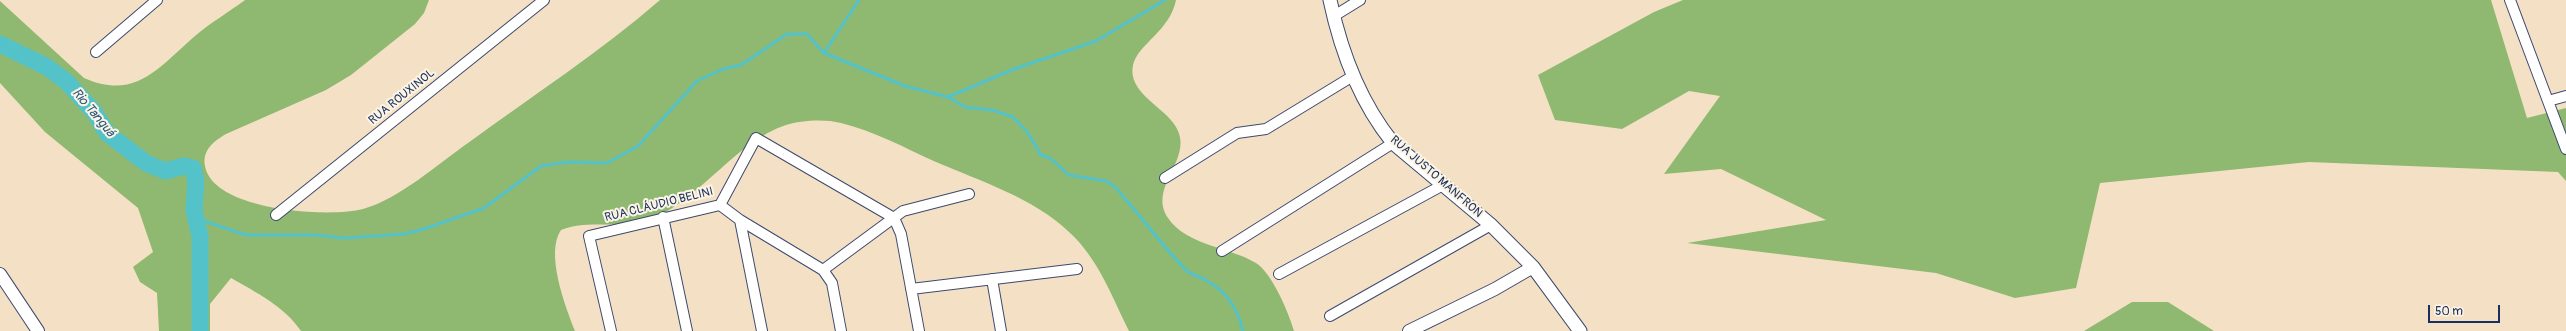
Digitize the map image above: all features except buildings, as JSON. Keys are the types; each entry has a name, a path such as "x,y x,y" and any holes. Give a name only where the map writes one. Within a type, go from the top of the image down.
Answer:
{"main road":[{"name":"RUA JUSTO MANFRON","path":"1330,0 1353,76 1370,112 1393,143 1491,225 1532,267 1580,331"}],"street":[{"path":"96,52 157,0"},
{"path":"1334,16 1360,0"},
{"path":"2510,0 2566,149"},
{"name":"RUA ROUXINOL","path":"276,215 540,1"},
{"path":"1166,178 1237,133 1266,129 1353,76"},
{"path":"2548,101 2566,96"},
{"name":"RUA CLÁUDIO BELINI","path":"611,331 589,236 663,217 720,205 756,138 894,218"},
{"path":"1222,251 1393,143"},
{"path":"1279,274 1443,185"},
{"path":"823,270 910,208 969,194"},
{"path":"720,205 740,220 823,270 832,283 841,331"},
{"path":"663,217 687,331"},
{"path":"894,218 900,234 919,331"},
{"path":"740,220 762,331"},
{"path":"1330,316 1491,225"},
{"path":"1409,331 1495,289 1532,267"},
{"path":"911,289 1077,269"},
{"path":"0,274 38,331"},
{"path":"992,279 1001,331"}],"green space":[{"path":"245,0 429,0 424,13 415,24 351,75 326,90 226,134 213,143 205,155 205,166 213,181 228,193 250,202 274,208 300,211 347,212 363,209 377,204 418,180 492,125 590,56 660,0 1176,0 1173,11 1161,29 1141,50 1133,65 1133,75 1141,92 1171,120 1176,127 1180,139 1180,150 1163,195 1163,206 1168,218 1186,235 1246,258 1262,268 1274,284 1294,331 1129,331 1104,278 1088,254 1069,232 1040,209 1006,191 936,162 877,135 841,123 806,121 792,123 768,133 735,156 687,197 652,219 629,224 583,225 561,230 557,240 555,252 558,280 566,308 575,331 301,331 287,314 278,307 231,278 210,304 210,331 159,331 157,293 140,282 133,267 153,252 138,208 45,132 0,83 0,1 84,78 102,84 118,86 132,83 146,77 158,69 201,31"},
{"path":"1683,0 2491,0 2527,118 2566,108 2566,181 2558,172 2309,162 2100,183 2076,288 2015,298 1936,273 1687,243 1826,220 1721,169 1664,174 1720,96 1689,91 1622,129 1555,120 1538,75 1654,12"},
{"path":"2132,302 2168,302 2214,331 2084,331"}],"waterway":[{"path":"824,53 859,0"},
{"path":"948,97 1014,69 1096,41 1165,0"},
{"path":"195,218 246,235 314,235 345,238 404,234 424,229 484,208 541,166 568,162 607,163 638,146 697,81 723,69 741,65 787,34 807,34 824,53 905,86 948,97 965,107 992,110 1013,117 1028,133 1041,155 1050,158 1069,175 1106,181 1115,187 1187,271 1212,283 1224,294 1238,315 1243,331"},
{"name":"Rio Tanguá","path":"0,44 47,67 67,82 94,112 107,133 146,163 165,171 184,166 193,168 196,181 194,210 200,236 200,331"}]}
